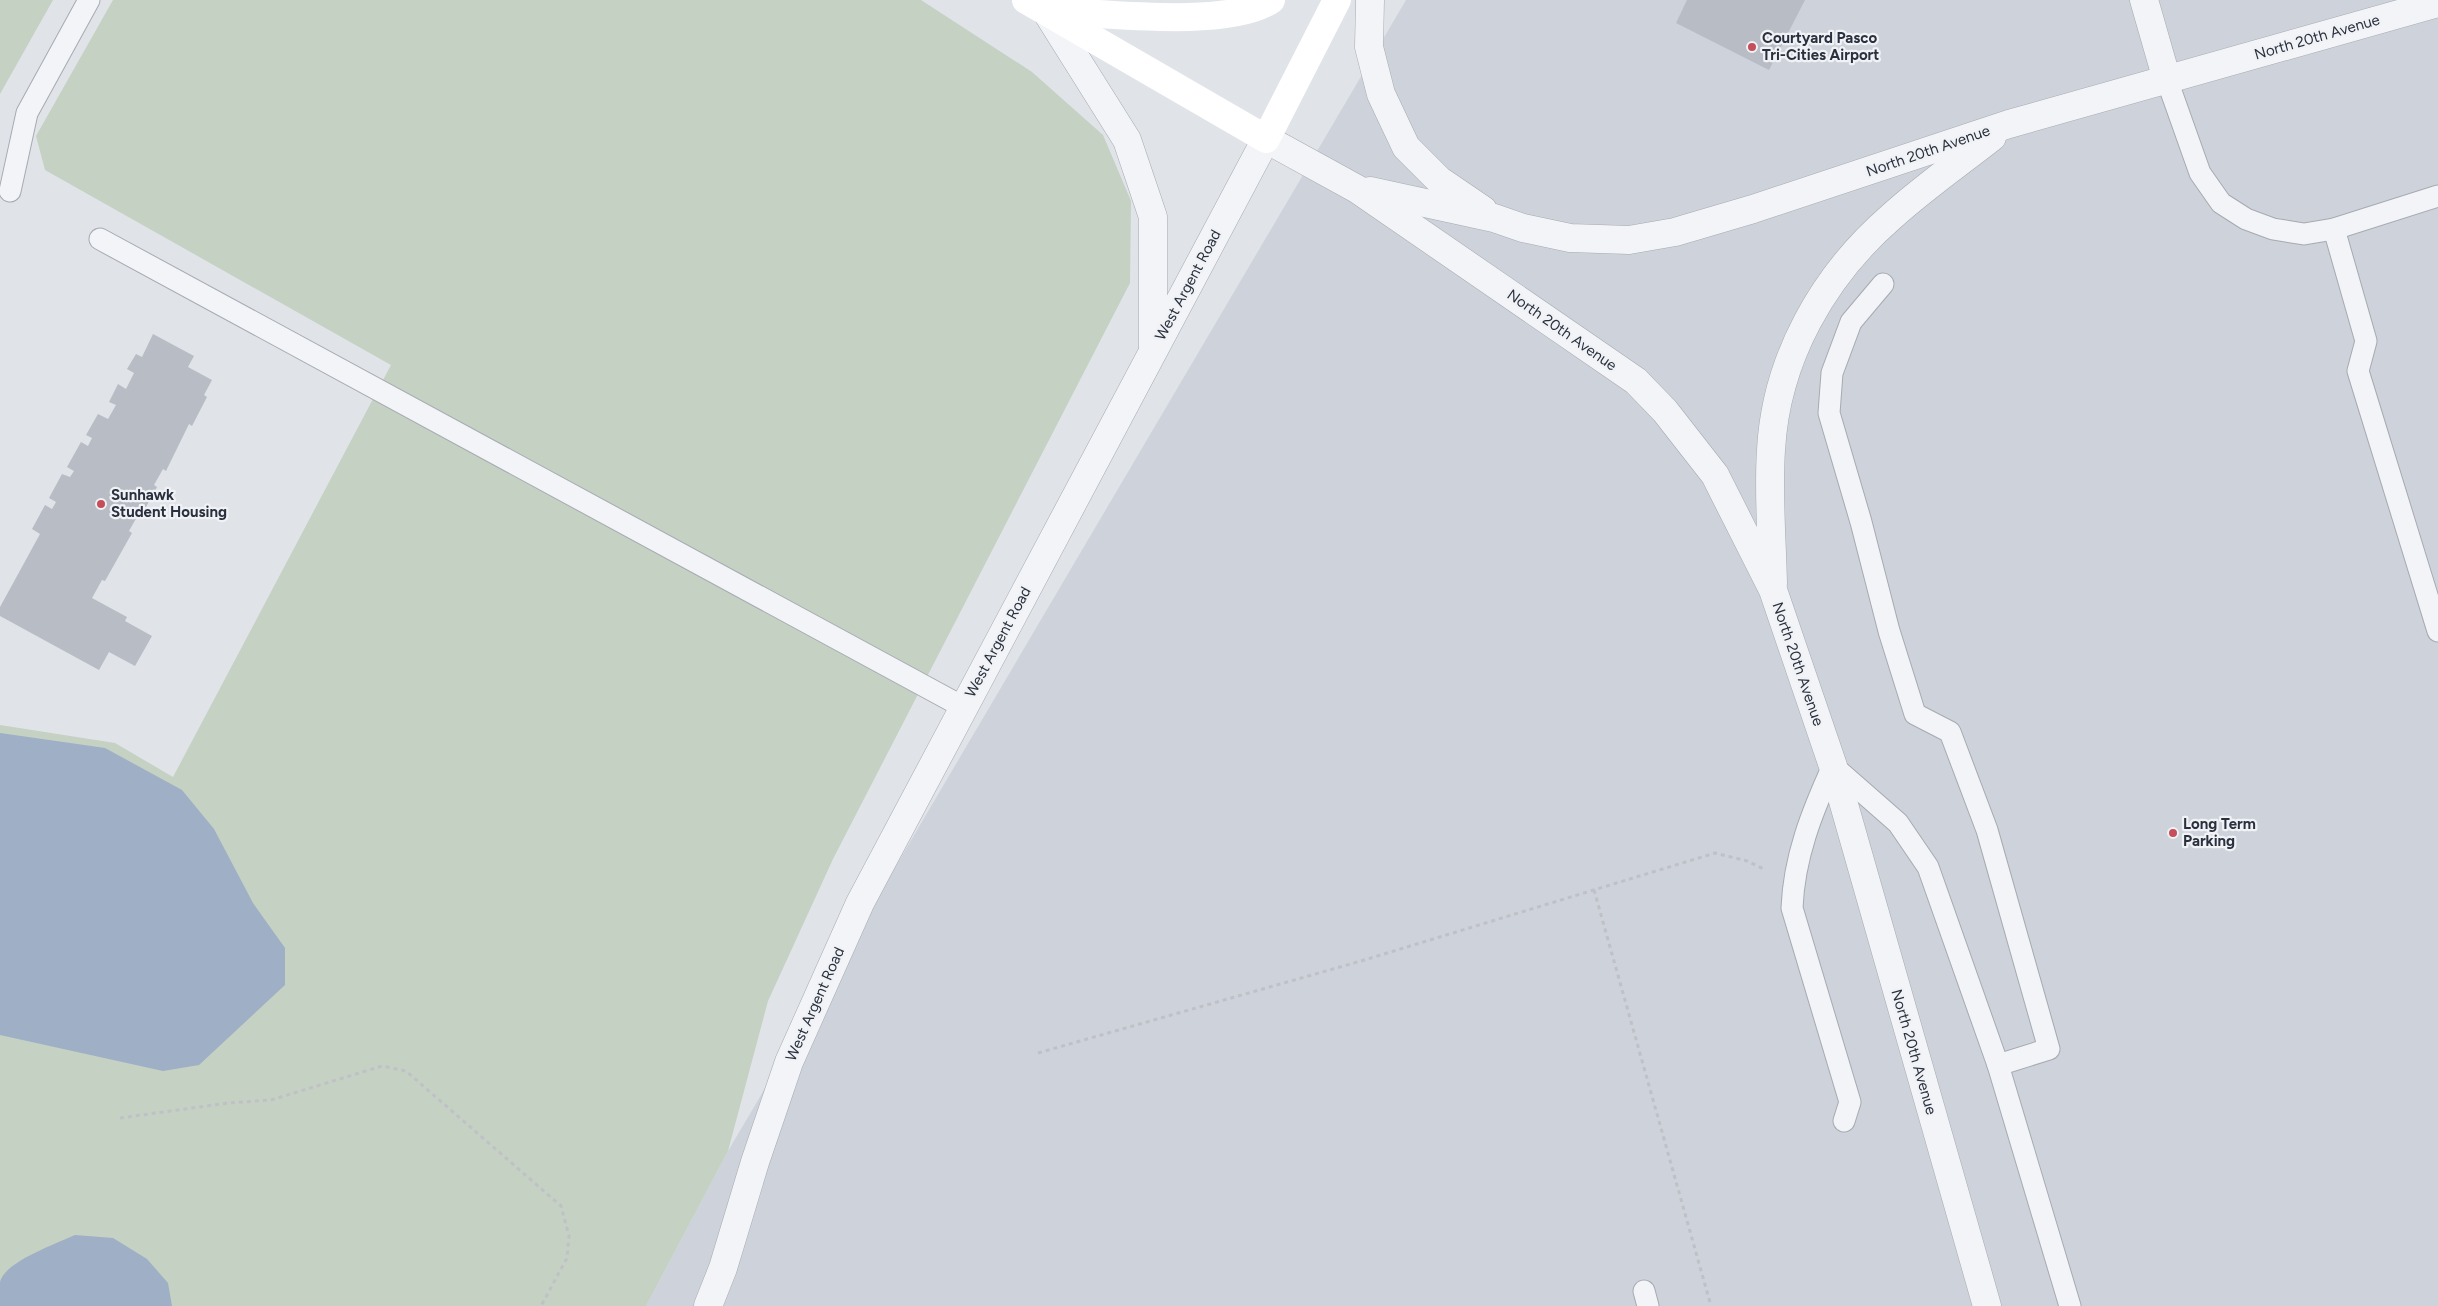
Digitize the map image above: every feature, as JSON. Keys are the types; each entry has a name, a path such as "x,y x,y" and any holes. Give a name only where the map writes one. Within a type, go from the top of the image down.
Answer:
{"main road":[{"path":"1036,5 1215,16 1244,11 1271,0"},
{"name":"West Argent Road","path":"1266,138 1337,0"},
{"path":"1036,5 1266,138"}],"street":[{"path":"1370,0 1369,47 1381,94 1406,147 1439,180 1494,218"},
{"path":"2144,0 2167,80"},
{"name":"North 20th Avenue","path":"1357,189 1494,218 1523,228 1570,238 1629,240 1675,232 1753,209 2009,124 2438,2"},
{"path":"1036,5 1127,140 1153,217 1153,350"},
{"path":"1773,590 1771,450 1775,414 1792,351 1828,288 1855,252 1890,217 2009,124"},
{"name":"North 20th Avenue","path":"1266,138 1357,189 1636,381 1666,411 1715,475 1773,590 1833,766 1986,1306"},
{"name":"West Argent Road","path":"708,1306 723,1268 755,1162 789,1062 860,903 1266,138"}],"lane":[{"path":"10,191 26,113 89,0"},
{"path":"2167,80 2200,172 2221,203 2246,218 2273,229 2304,234 2334,229 2438,196"},
{"path":"2334,229 2366,342 2358,371 2438,631"},
{"path":"100,239 963,707"},
{"path":"1883,284 1851,322 1832,373 1829,413 1861,522 1889,631 1915,714 1950,732 1987,830 2049,1049 1998,1065"},
{"path":"1844,1121 1850,1102 1792,908 1793,879 1810,817 1833,766 1898,823 1928,867 1998,1065 2070,1306"}],"path":[{"path":"1038,1053 1361,961 1715,853 1747,861 1770,872"},
{"path":"1594,890 1711,1306"},
{"path":"120,1118 228,1103 271,1100 382,1066 406,1072 561,1206 569,1236 567,1258 541,1306"}],"shaded area":[{"path":"1406,0 2438,0 2438,1306 646,1306 728,1151"}],"green space":[{"path":"0,0 53,0 0,94"},
{"path":"113,0 921,0 1032,72 1103,135 1131,201 1130,283 833,859 768,1001 728,1151 646,1306 0,1306 0,725 115,743 173,777 391,365 45,170 36,136"}],"water":[{"path":"0,733 105,748 182,790 214,829 253,903 285,948 285,985 199,1065 163,1071 0,1035"},
{"path":"75,1235 113,1238 147,1259 168,1283 172,1306 0,1306 0,1282 11,1267 33,1254"}],"building":[{"name":"Courtyard Pasco Tri-Cities Airport","path":"1687,0 1805,0 1769,70 1676,23"},
{"name":"Sunhawk Student Housing","path":"153,334 194,356 188,367 212,380 204,395 207,397 192,426 189,424 166,471 163,469 154,485 157,487 141,516 138,515 129,531 132,533 105,581 102,580 92,598 127,617 125,621 152,636 135,666 109,652 99,670 0,616 0,607 40,534 32,529 45,505 52,509 56,502 49,498 62,474 70,477 74,471 67,467 81,442 88,446 92,438 86,435 98,414 108,419 116,405 109,402 118,384 126,389 134,373 127,369 136,354 142,357"}],"place":[{"name":"Courtyard Pasco Tri-Cities Airport","path":"1752,47"},
{"name":"Sunhawk Student Housing","path":"101,504"},
{"name":"Long Term Parking","path":"2173,833"}]}
